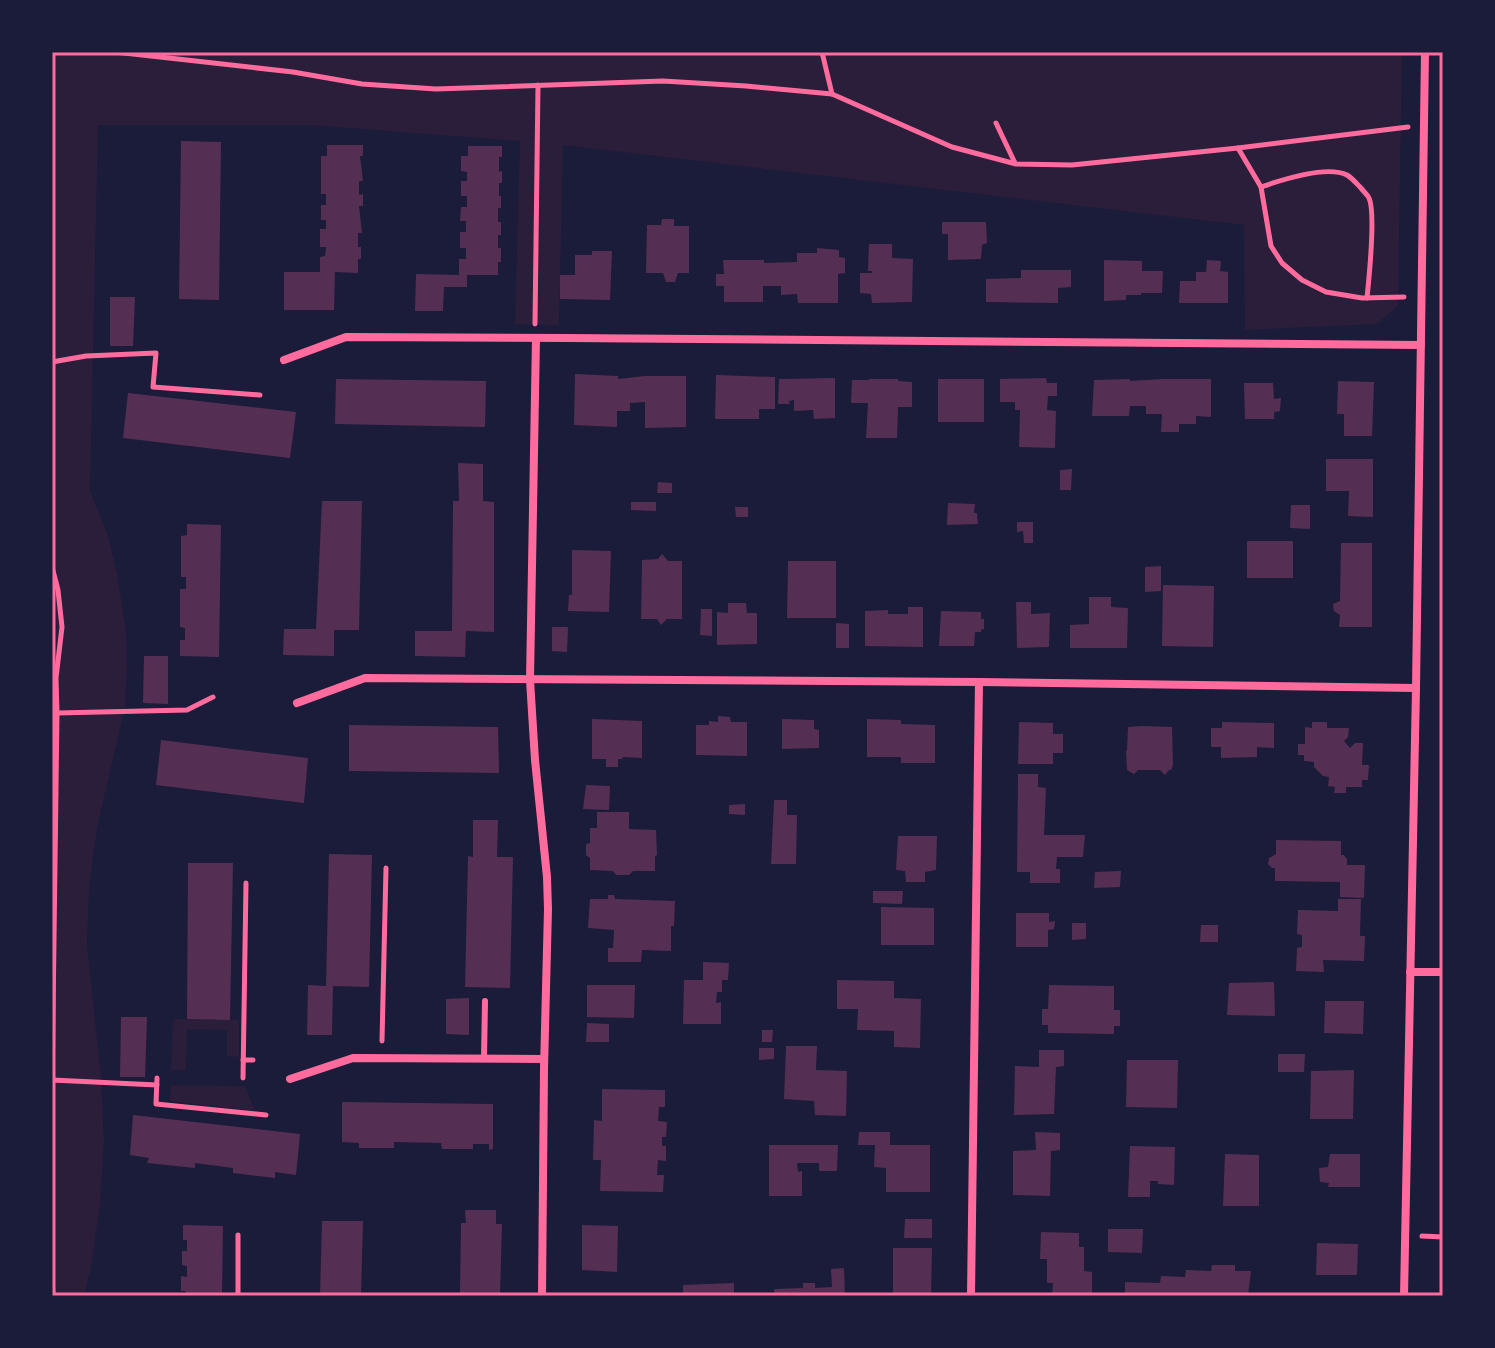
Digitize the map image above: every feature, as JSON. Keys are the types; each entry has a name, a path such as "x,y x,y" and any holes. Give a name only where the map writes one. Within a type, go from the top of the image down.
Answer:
{"street":[{"path":"1404,1296 1425,52"},
{"path":"284,360 346,337 1421,345"},
{"path":"536,338 530,680 547,877 542,1296"},
{"path":"297,703 365,678 1416,688"},
{"path":"971,1296 979,682"},
{"path":"1410,972 1443,972"},
{"path":"290,1079 353,1058 544,1059"}],"lane":[{"path":"484,1059 485,1001"}],"path":[{"path":"115,52 293,72 376,85 436,89 663,81 832,94 952,147 1016,164 1072,165 1424,125"},
{"path":"822,52 832,94"},
{"path":"536,338 538,85"},
{"path":"996,123 1016,164"},
{"path":"1238,148 1261,187 1271,246 1282,263 1302,280 1326,292 1367,298 1404,297"},
{"path":"1261,187 1311,173 1330,172 1346,174 1357,184 1369,198 1372,215 1367,298"},
{"path":"52,362 86,356 156,353 153,387 260,395"},
{"path":"52,567 62,627 54,678 57,713 52,1090"},
{"path":"57,713 187,710 213,697"},
{"path":"382,1041 386,868"},
{"path":"243,1078 246,883"},
{"path":"243,1060 253,1060"},
{"path":"52,1080 157,1081 156,1104 266,1115"},
{"path":"238,1235 238,1296"},
{"path":"52,1277 53,1296"}],"shaded area":[{"path":"52,52 1402,52 1398,306 1377,324 1245,330 1244,225 563,145 559,325 515,324 520,141 310,125 98,125 90,491 108,536 117,574 126,630 127,666 125,707 97,828 89,887 87,945 101,1077 104,1141 100,1205 84,1296 52,1296"},
{"path":"173,1019 239,1020 239,1057 227,1056 227,1030 187,1029 186,1070 171,1070"},
{"path":"171,1085 245,1086 255,1111 170,1101"}],"building":[{"path":"181,141 221,142 219,300 179,299"},
{"path":"327,145 363,145 363,156 360,156 363,181 359,181 363,206 359,206 362,233 358,233 361,259 358,259 358,273 335,272 334,310 284,310 284,272 320,272 320,257 325,256 326,247 320,247 320,229 326,229 326,220 321,220 321,205 326,205 326,194 321,194 321,156 327,156"},
{"path":"468,146 502,146 502,157 499,157 502,183 499,183 501,208 498,208 498,222 501,222 501,235 498,235 498,248 501,248 501,262 498,262 498,275 467,275 467,287 444,287 443,311 415,311 416,274 459,275 459,259 466,259 466,248 460,248 460,232 466,232 466,221 460,221 461,207 467,207 467,196 461,196 461,181 467,181 467,172 461,171 461,156 468,156"},
{"path":"662,219 674,219 674,226 689,226 689,273 678,273 675,282 666,282 663,273 646,273 647,225 661,225"},
{"path":"942,222 986,222 987,243 982,245 981,259 948,260 948,234 942,234"},
{"path":"869,244 892,244 892,258 913,259 912,302 872,303 871,294 860,293 860,273 872,273 868,271"},
{"path":"817,248 839,250 839,257 845,258 845,273 838,274 838,303 798,303 797,294 781,295 781,286 763,286 763,302 724,302 724,286 716,286 716,274 724,274 723,260 797,262 797,253 817,253"},
{"path":"592,251 612,251 610,300 560,299 560,275 575,275 575,255 592,255"},
{"path":"1104,260 1142,261 1142,271 1163,271 1162,293 1126,295 1126,300 1104,301"},
{"path":"1207,260 1221,261 1220,271 1228,272 1228,303 1179,303 1180,281 1196,281 1196,272 1206,272"},
{"path":"1021,270 1071,270 1071,287 1058,288 1058,303 986,302 986,279 1021,278"},
{"path":"110,297 135,297 133,346 110,346"},
{"path":"575,374 618,376 618,379 686,376 686,427 645,428 645,402 630,403 630,411 617,411 617,427 574,425"},
{"path":"716,375 775,377 775,409 759,409 759,419 715,419"},
{"path":"835,378 835,418 814,419 813,410 794,411 794,400 789,401 790,404 778,404 779,379"},
{"path":"1046,378 1047,383 1057,383 1057,396 1048,396 1047,410 1056,411 1055,448 1019,447 1020,410 1015,410 1015,402 1000,402 1000,379"},
{"path":"336,379 486,381 485,427 335,424"},
{"path":"938,379 984,379 984,422 938,422"},
{"path":"1211,379 1211,417 1196,416 1196,424 1179,424 1179,432 1161,432 1162,414 1146,414 1146,406 1130,406 1129,416 1092,416 1094,380"},
{"path":"852,380 912,382 912,407 898,407 897,438 866,438 868,403 851,403"},
{"path":"1338,381 1374,382 1372,436 1344,436 1344,414 1337,414"},
{"path":"1244,383 1273,383 1274,399 1281,398 1280,411 1274,412 1274,419 1245,419"},
{"path":"128,393 296,412 290,458 123,438"},
{"path":"1326,459 1373,459 1373,517 1348,516 1349,491 1326,491"},
{"path":"458,463 483,464 483,501 494,502 494,632 466,631 465,657 415,656 415,631 452,631 453,501 459,501"},
{"path":"1072,469 1071,490 1060,490 1060,470"},
{"path":"658,482 672,483 672,493 657,493"},
{"path":"322,501 362,501 359,630 334,630 334,656 283,655 284,629 316,629"},
{"path":"631,502 656,502 656,511 631,510"},
{"path":"948,503 975,504 978,524 947,525"},
{"path":"1291,505 1310,505 1310,529 1290,528"},
{"path":"735,507 748,507 748,517 736,517"},
{"path":"1017,522 1033,522 1033,543 1024,543 1023,531 1017,532"},
{"path":"187,524 221,525 219,657 180,656 180,640 185,640 185,628 180,627 180,589 186,589 186,577 181,577 181,536 187,535"},
{"path":"1247,541 1293,541 1293,578 1247,578"},
{"path":"1341,543 1372,543 1372,627 1339,627 1340,615 1334,611 1333,604 1340,601"},
{"path":"572,550 611,551 609,612 568,611 569,595 572,595"},
{"path":"662,554 668,561 682,561 682,619 667,619 661,625 657,619 641,619 642,560 658,559"},
{"path":"788,561 836,561 836,618 787,618"},
{"path":"1161,566 1161,591 1145,592 1145,567"},
{"path":"1163,585 1214,586 1213,647 1162,646"},
{"path":"1089,597 1111,597 1111,607 1128,608 1127,648 1070,648 1070,625 1089,624"},
{"path":"1016,602 1031,602 1031,614 1050,613 1049,647 1017,648"},
{"path":"728,603 746,603 747,613 757,613 757,644 717,645 717,612 728,613"},
{"path":"908,607 923,607 923,647 865,646 865,611 888,610 888,614 908,614"},
{"path":"701,609 712,609 712,636 700,635"},
{"path":"941,611 981,612 984,629 975,632 974,646 939,646"},
{"path":"836,623 849,624 849,648 836,648"},
{"path":"552,627 568,627 567,652 552,651"},
{"path":"144,656 168,656 168,704 143,703"},
{"path":"718,716 730,717 731,722 747,722 747,756 696,755 696,725 718,722"},
{"path":"592,719 642,721 642,758 623,757 618,759 618,767 606,767 606,759 592,759"},
{"path":"782,719 814,720 814,729 819,730 819,748 782,749"},
{"path":"867,719 935,725 935,763 901,763 901,757 867,757"},
{"path":"1019,722 1053,723 1053,734 1063,734 1063,753 1053,753 1053,764 1018,764"},
{"path":"1222,722 1274,723 1274,748 1257,747 1257,757 1221,758 1221,747 1211,747 1211,728 1222,728"},
{"path":"1312,722 1327,722 1327,728 1349,728 1344,741 1350,748 1355,743 1363,743 1362,765 1369,765 1368,780 1362,780 1362,787 1346,787 1346,793 1334,793 1335,787 1328,786 1329,777 1323,776 1314,767 1314,762 1304,761 1304,755 1298,755 1298,744 1305,744 1305,727 1312,728"},
{"path":"349,725 498,727 499,773 349,771"},
{"path":"1128,727 1172,727 1173,765 1165,775 1160,770 1138,770 1134,774 1127,770"},
{"path":"161,740 308,758 304,803 156,785"},
{"path":"1018,774 1038,774 1038,787 1046,788 1044,835 1085,835 1083,857 1057,857 1060,883 1030,883 1030,872 1017,872"},
{"path":"586,785 610,786 609,810 583,809"},
{"path":"774,800 787,800 787,815 797,815 796,864 771,864"},
{"path":"745,804 745,815 729,814 729,805"},
{"path":"597,812 629,812 629,829 656,830 655,871 616,875 613,871 590,870 586,844 590,843 590,828 597,828"},
{"path":"473,820 498,820 497,857 513,857 510,988 465,987 468,856 473,857"},
{"path":"898,836 937,836 936,870 925,872 925,882 906,882 905,871 896,870"},
{"path":"1276,840 1341,841 1341,855 1347,859 1347,865 1365,865 1364,898 1340,897 1340,882 1275,881 1275,868 1268,864 1269,858 1276,854"},
{"path":"329,854 372,855 369,987 333,986 332,1035 307,1035 308,985 326,986"},
{"path":"188,863 233,863 230,1020 187,1019"},
{"path":"1121,871 1120,887 1094,888 1095,872"},
{"path":"873,891 903,891 902,904 873,903"},
{"path":"608,895 614,895 615,899 675,901 671,951 642,950 641,962 608,962 608,948 613,948 614,930 588,928 590,899 608,899"},
{"path":"1338,899 1361,899 1360,936 1365,936 1364,961 1323,960 1324,972 1296,971 1297,948 1302,947 1302,935 1297,934 1298,910 1338,911"},
{"path":"881,907 934,908 934,945 881,945"},
{"path":"1016,913 1049,913 1049,922 1055,921 1054,929 1048,930 1048,947 1016,947"},
{"path":"1072,923 1086,923 1086,939 1072,940"},
{"path":"1201,925 1218,925 1218,942 1200,942"},
{"path":"703,962 729,963 728,980 722,980 722,992 717,992 716,1003 721,1002 721,1024 683,1024 684,980 703,980"},
{"path":"837,980 894,981 894,998 921,999 920,1048 894,1047 894,1031 857,1030 858,1009 837,1009"},
{"path":"1274,982 1275,1016 1227,1015 1229,983"},
{"path":"587,985 635,985 634,1018 587,1017"},
{"path":"1049,985 1114,986 1114,1010 1120,1010 1120,1026 1114,1026 1114,1034 1048,1033 1048,1025 1042,1025 1042,1009 1048,1009"},
{"path":"469,998 469,1035 446,1034 446,999"},
{"path":"1325,1001 1364,1001 1363,1034 1324,1033"},
{"path":"121,1017 147,1017 145,1077 120,1077"},
{"path":"587,1023 609,1024 609,1042 586,1042"},
{"path":"762,1030 773,1030 772,1042 762,1042"},
{"path":"786,1046 817,1046 816,1070 847,1071 846,1116 815,1115 814,1101 784,1099"},
{"path":"759,1048 774,1048 774,1059 759,1060"},
{"path":"1039,1050 1064,1050 1064,1066 1056,1067 1054,1114 1014,1115 1015,1066 1039,1067"},
{"path":"1278,1054 1305,1054 1304,1072 1278,1072"},
{"path":"1127,1060 1178,1060 1177,1108 1126,1107"},
{"path":"1354,1070 1353,1119 1310,1119 1311,1071"},
{"path":"602,1089 665,1090 665,1107 659,1107 658,1121 667,1122 666,1137 662,1137 662,1146 666,1146 666,1161 658,1160 657,1175 664,1175 663,1192 600,1191 601,1160 593,1160 594,1120 602,1121"},
{"path":"342,1102 493,1104 493,1149 489,1150 489,1144 473,1144 473,1149 442,1149 441,1143 394,1142 394,1148 359,1148 359,1143 342,1142"},
{"path":"133,1115 300,1134 296,1175 275,1172 275,1178 233,1173 233,1168 195,1163 195,1168 147,1163 149,1158 130,1155"},
{"path":"859,1132 890,1132 890,1145 930,1145 930,1192 886,1192 886,1168 874,1167 875,1145 858,1145"},
{"path":"1035,1132 1060,1133 1060,1150 1051,1151 1050,1196 1013,1195 1013,1151 1036,1150"},
{"path":"769,1145 838,1145 837,1171 819,1171 819,1163 797,1163 798,1172 802,1171 802,1196 769,1196"},
{"path":"1130,1146 1175,1147 1174,1185 1150,1181 1150,1197 1128,1197"},
{"path":"1225,1154 1259,1155 1259,1206 1223,1206"},
{"path":"1330,1154 1360,1154 1360,1187 1328,1187 1329,1183 1320,1182 1319,1168 1328,1167"},
{"path":"465,1210 496,1210 496,1224 502,1224 500,1296 460,1296 461,1223 466,1223"},
{"path":"905,1219 932,1219 932,1238 904,1238"},
{"path":"322,1221 363,1221 361,1296 320,1296"},
{"path":"183,1225 223,1226 222,1296 186,1296 186,1291 181,1291 181,1276 187,1277 187,1266 182,1265 182,1251 187,1251"},
{"path":"582,1225 618,1226 617,1272 582,1270"},
{"path":"1108,1229 1143,1229 1142,1253 1108,1252"},
{"path":"1041,1232 1079,1233 1079,1247 1084,1247 1084,1271 1092,1272 1092,1296 1052,1296 1053,1283 1047,1283 1047,1259 1040,1259"},
{"path":"1317,1243 1358,1244 1357,1275 1316,1275"},
{"path":"893,1248 932,1248 931,1296 893,1296"},
{"path":"1212,1265 1235,1265 1235,1271 1251,1271 1248,1296 1125,1296 1125,1282 1160,1283 1161,1276 1185,1277 1186,1270 1211,1271"},
{"path":"844,1268 845,1296 774,1296 774,1289 803,1288 803,1283 815,1283 815,1288 832,1287 831,1269"},
{"path":"734,1283 734,1296 683,1296 683,1285"}]}
